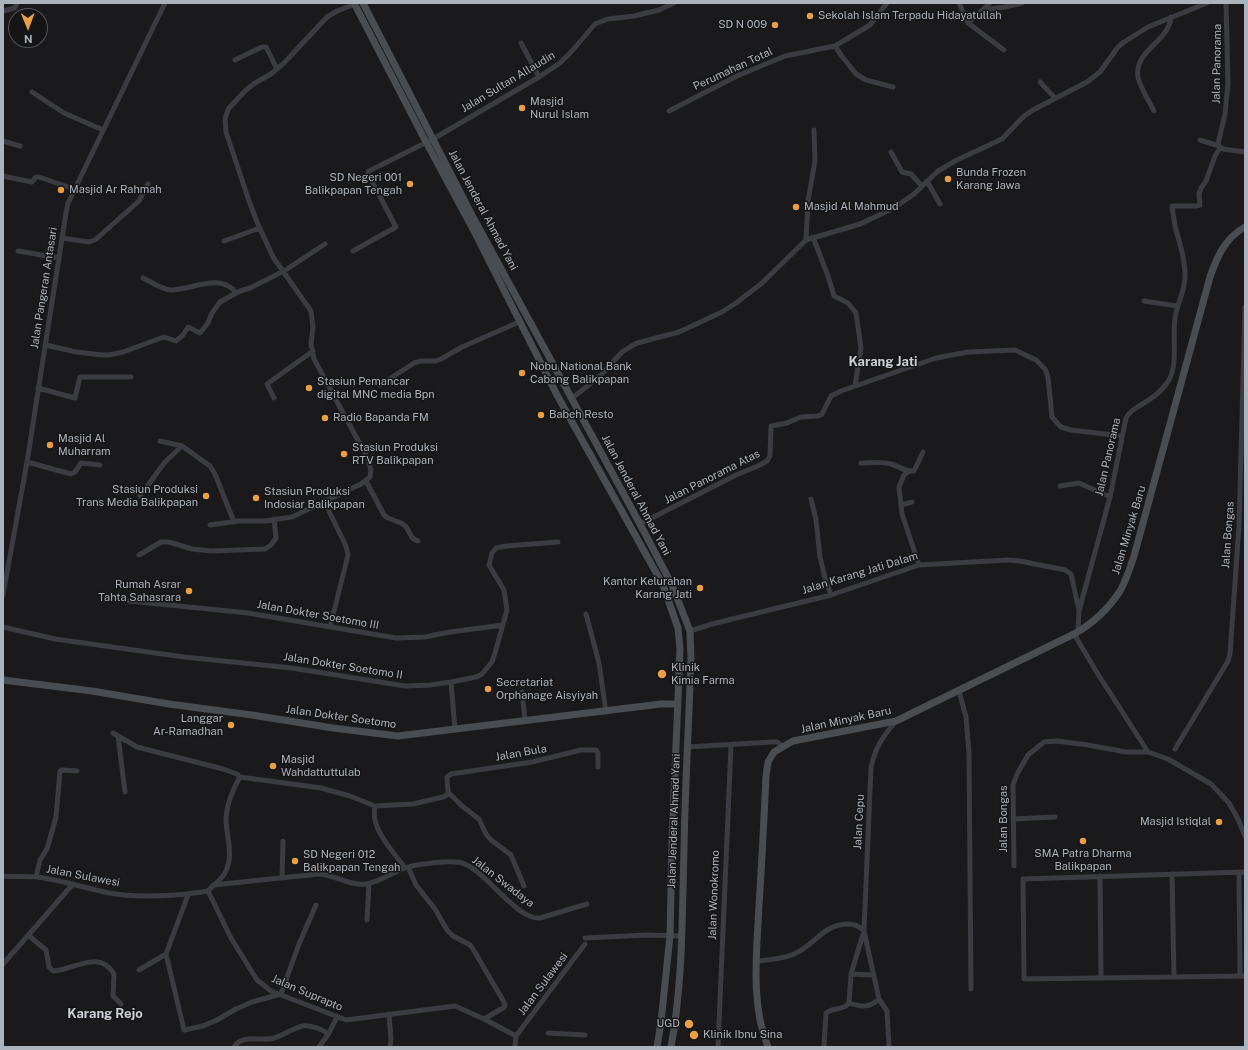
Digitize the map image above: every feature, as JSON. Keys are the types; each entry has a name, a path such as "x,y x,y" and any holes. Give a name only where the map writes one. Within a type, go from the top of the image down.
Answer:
{"main road":[{"name":"Jalan Jenderal Ahmad Yani","path":"363,3 474,219 672,585 690,631 691,658 682,936 678,1004 671,1047"},
{"name":"Jalan Jenderal Ahmad Yani","path":"355,4 426,142 473,229 556,395 662,585 678,628 680,649 672,842 670,936 657,1047"},
{"name":"Jalan Minyak Baru","path":"772,756 774,752 792,741 896,721 1076,633 1099,615 1112,601 1120,591 1127,577 1134,556 1210,277 1222,248 1231,237 1245,227"},
{"name":"Jalan Dokter Soetomo","path":"3,680 92,691 169,704 398,736 606,712 661,704 677,704"},
{"name":"Jalan Minyak Baru","path":"772,756 797,741"},
{"path":"768,1047 760,1022 757,1006 757,961 766,776 768,762 772,756"}],"street":[{"path":"3,11 15,8 17,3"},
{"name":"Jalan Sultan Allaudin","path":"353,251 396,227 368,174 369,171 433,139 539,77 560,63 595,24 608,19 634,16 659,10 674,3"},
{"name":"Perumahan Total","path":"669,111 737,76 785,56 835,46 870,25 887,3"},
{"path":"959,3 968,23 1004,50"},
{"path":"968,23 990,3"},
{"path":"983,10 1022,3"},
{"path":"571,399 600,376 622,352 630,347 638,343 679,332 706,321 736,303 762,283 806,240 855,226 879,216 904,202 938,171 956,160 1002,139 1024,116 1087,82 1100,72 1118,47 1124,42 1170,17 1207,3"},
{"name":"Jalan Panorama","path":"1076,633 1079,611 1110,497 1126,418 1129,412 1140,406 1167,384 1172,375 1174,364 1173,334 1177,306 1184,288 1185,275 1184,260 1172,206 1200,205 1199,194 1201,188 1206,180 1214,156 1220,147 1218,144 1226,114 1228,83 1226,3"},
{"name":"Jalan Pangeran Antasari","path":"3,595 27,462 66,213 74,189 163,4"},
{"path":"210,525 292,516 366,481 370,477 371,470 368,459 314,359 311,335 313,326 311,311 273,257 260,228 244,187 226,132 225,118 228,108 246,90 289,59 327,17 337,11 355,4"},
{"path":"1154,111 1138,78 1138,70 1143,56 1168,29 1170,17"},
{"path":"521,43 539,77"},
{"path":"835,46 856,74 866,80 893,87"},
{"path":"235,60 262,47 266,47 277,69"},
{"path":"1040,82 1055,98"},
{"path":"32,92 64,113 103,130"},
{"path":"806,240 808,201 815,161 814,130"},
{"path":"1200,140 1220,147 1245,152"},
{"path":"3,141 20,146"},
{"path":"891,152 902,172 912,174 922,186"},
{"path":"3,176 32,182 36,177 39,177 74,189"},
{"path":"927,181 940,204"},
{"path":"62,238 89,242 95,240 139,201 148,184"},
{"path":"224,241 260,228"},
{"path":"813,237 834,296 848,303 856,313 861,348 855,386"},
{"path":"46,345 103,356 123,352 164,337 176,340 184,335 188,327 200,334 220,302 284,271 325,244"},
{"path":"18,252 59,258"},
{"path":"143,278 170,290 214,283 225,284 232,287 236,293"},
{"path":"1144,301 1177,306"},
{"name":"Jalan Bongas","path":"1176,749 1228,661 1230,654 1239,526 1245,307"},
{"path":"380,385 414,363 420,361 436,361 462,347 519,322"},
{"name":"Jalan Panorama Atas","path":"640,524 736,475 758,466 767,460 770,456 771,426 787,423 801,417 818,416 822,414 831,396 855,386 936,358 968,352 1015,350 1036,360 1044,369 1048,377 1052,416 1061,427 1078,431 1122,436"},
{"path":"274,398 268,384 313,351"},
{"path":"38,388 75,398 80,377 131,377"},
{"path":"160,441 182,446 210,466 215,474 234,522"},
{"path":"140,496 165,462 182,446"},
{"path":"919,565 904,519 899,487 904,475 910,471 914,471 923,452"},
{"path":"27,462 71,474 75,472 81,462 100,465"},
{"path":"861,463 886,463 902,470 910,471"},
{"path":"366,481 384,515 387,518 404,525 412,539 418,541"},
{"path":"1060,486 1080,483 1110,497"},
{"path":"810,499 816,520 820,557 831,595"},
{"path":"324,501 346,546 348,555 330,627"},
{"path":"901,505 912,502"},
{"path":"139,555 161,542 168,542 192,549 211,551 265,549 271,545 276,538 274,519"},
{"name":"Jalan Dokter Soetomo II","path":"3,627 63,640 292,668 405,686 415,687 451,682 476,677 488,668 495,653 507,610 507,604 504,590 490,568 492,553 496,548 506,546 558,542"},
{"name":"Jalan Karang Jati Dalam","path":"690,631 712,624 831,595 919,565 1008,560 1028,562 1065,570 1071,574 1079,611"},
{"name":"Jalan Dokter Soetomo III","path":"129,601 248,614 396,638 425,637 503,625"},
{"path":"586,614 599,663 606,712"},
{"path":"1076,633 1096,671 1148,752"},
{"path":"451,682 455,730"},
{"path":"960,691 966,717 969,753 971,989"},
{"path":"522,692 526,721"},
{"name":"Jalan Cepu","path":"849,1003 851,974 864,931 871,767 875,752 881,739 896,721"},
{"path":"113,733 137,747 223,769 237,774 240,777 321,788 350,796 375,806 413,804 442,797 447,795 448,792 462,806 479,819 490,839 511,855 524,886"},
{"path":"118,736 125,792"},
{"name":"Jalan Bongas","path":"1014,866 1012,785 1028,755 1044,742 1057,741 1126,752 1148,752 1168,759 1211,784 1229,803 1245,836"},
{"path":"687,747 772,742 777,742 783,746"},
{"name":"Jalan Wonokromo","path":"718,1047 731,745"},
{"name":"Jalan Bula","path":"448,792 447,777 451,774 532,762 581,750 596,750 598,753 598,768"},
{"path":"36,877 40,860 47,849 56,817 60,771 77,771"},
{"path":"208,891 221,879 225,873 229,861 230,852 227,840 226,819 232,790 240,777"},
{"path":"375,806 374,815 376,824 416,885 435,910 447,930 453,936 470,945 504,1002 505,1006 503,1008 484,1019"},
{"path":"1013,819 1055,817"},
{"path":"282,878 283,841"},
{"name":"Jalan Swadaya","path":"406,868 448,862 466,864 518,910 536,918 587,904"},
{"path":"213,885 324,874 356,884 368,884 406,868"},
{"path":"1239,872 1242,976 1024,979 1023,879 1100,876 1239,872 1245,872"},
{"path":"1172,874 1174,977"},
{"name":"Jalan Sulawesi","path":"3,876 36,877 110,893 137,895 188,895 208,891"},
{"path":"1100,876 1101,978"},
{"path":"3,964 73,884"},
{"path":"366,920 368,884"},
{"name":"Jalan Suprapto","path":"208,891 231,938 257,980 271,991 351,1020 451,1006 484,1019 516,1036"},
{"path":"188,895 166,954 184,1030 202,1026 217,1020 252,1002 281,994 299,944 316,905"},
{"path":"757,961 796,954 803,950 821,933 835,926 847,924 857,925 864,931"},
{"name":"Jalan Cepu","path":"864,931 879,999 887,1011 889,1047"},
{"path":"28,935 46,950 49,968 54,971 88,962 97,962 108,968 114,974 113,996 121,1004"},
{"path":"585,938 647,935 682,936"},
{"name":"Jalan Sulawesi","path":"516,1036 585,944"},
{"path":"139,970 166,954"},
{"path":"851,974 874,975"},
{"path":"824,1047 826,1013 829,1010 844,1007 849,1003 858,1007 866,1006 874,1004 879,999"},
{"path":"389,1014 391,1040 390,1047"},
{"path":"320,1047 328,1035 337,1016"},
{"path":"234,1047 237,1043 244,1039 269,1039 304,1026 310,1026 325,1031 328,1035"},
{"path":"548,1033 585,1035"},
{"path":"515,1047 516,1036"}],"place":[{"name":"Sekolah Islam Terpadu Hidayatullah","path":"810,16"},
{"name":"SD N 009","path":"775,25"},
{"name":"Masjid Nurul Islam","path":"522,108"},
{"name":"Bunda Frozen Karang Jawa","path":"948,179"},
{"name":"SD Negeri 001 Balikpapan Tengah","path":"410,184"},
{"name":"Masjid Ar Rahmah","path":"61,190"},
{"name":"Masjid Al Mahmud","path":"796,207"},
{"name":"Nobu National Bank Cabang Balikpapan","path":"522,373"},
{"name":"Stasiun Pemancar digital MNC media Bpn","path":"309,388"},
{"name":"Babeh Resto","path":"541,415"},
{"name":"Radio Bapanda FM","path":"325,418"},
{"name":"Masjid Al Muharram","path":"50,445"},
{"name":"Stasiun Produksi RTV Balikpapan","path":"344,454"},
{"name":"Stasiun Produksi Trans Media Balikpapan","path":"206,496"},
{"name":"Stasiun Produksi Indosiar Balikpapan","path":"256,498"},
{"name":"Kantor Kelurahan Karang Jati","path":"700,588"},
{"name":"Rumah Asrar Tahta Sahasrara","path":"189,591"},
{"name":"Klinik Kimia Farma","path":"662,674"},
{"name":"Secretariat Orphanage Aisyiyah","path":"488,689"},
{"name":"Langgar Ar-Ramadhan","path":"231,725"},
{"name":"Masjid Wahdattuttulab","path":"273,766"},
{"name":"Masjid Istiqlal","path":"1219,822"},
{"name":"SMA Patra Dharma Balikpapan","path":"1083,841"},
{"name":"SD Negeri 012 Balikpapan Tengah","path":"295,861"},
{"name":"UGD","path":"689,1024"},
{"name":"Klinik Ibnu Sina","path":"694,1035"}],"district":[{"name":"Karang Jati","path":"883,362"},
{"name":"Karang Rejo","path":"105,1014"}]}
